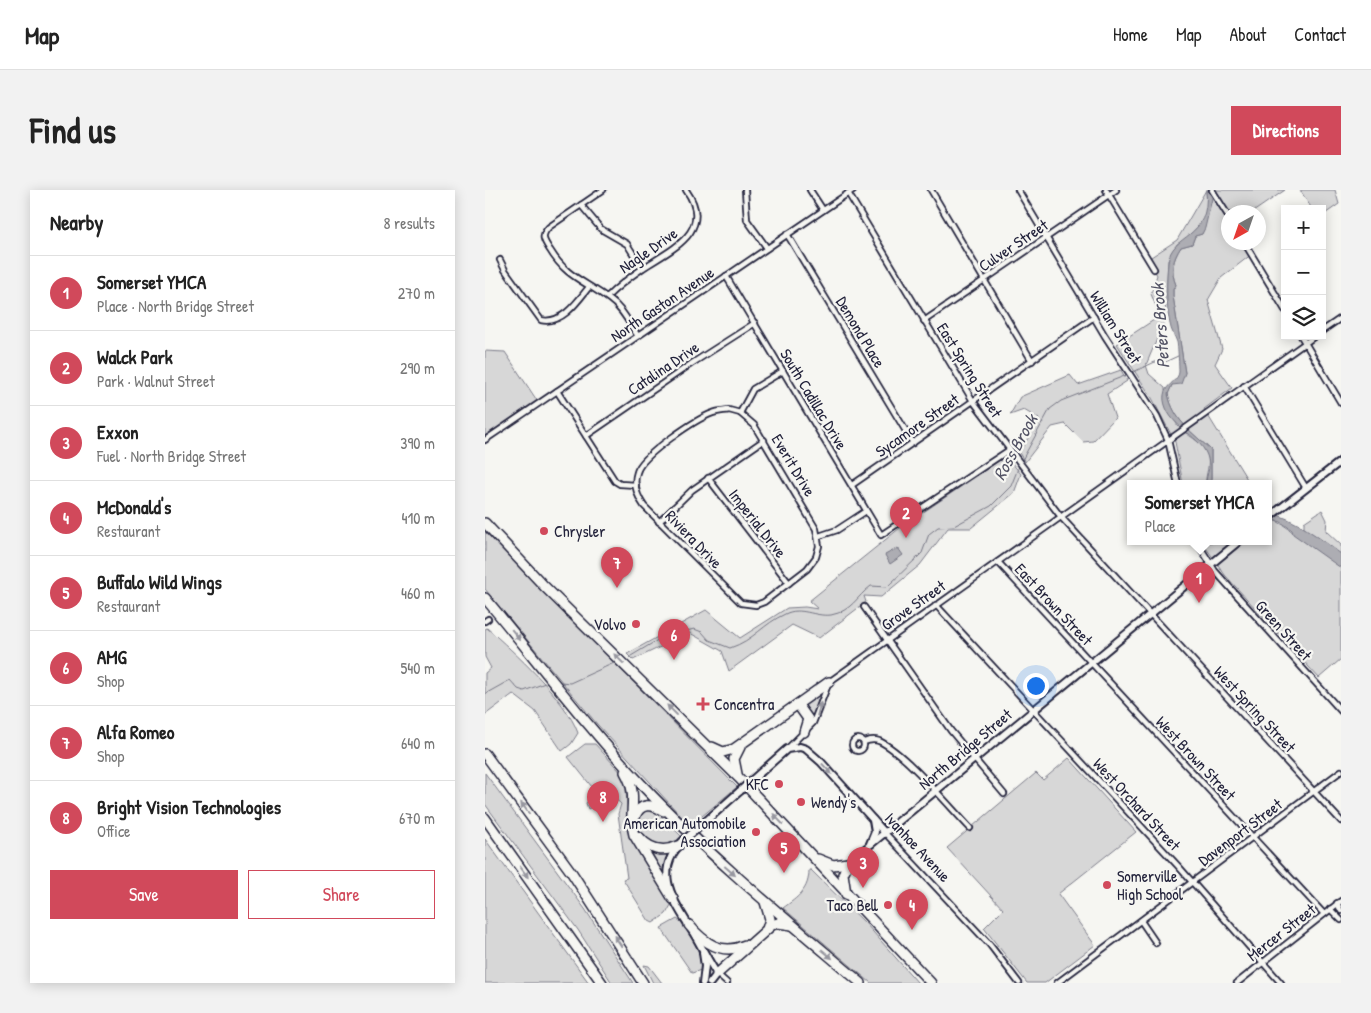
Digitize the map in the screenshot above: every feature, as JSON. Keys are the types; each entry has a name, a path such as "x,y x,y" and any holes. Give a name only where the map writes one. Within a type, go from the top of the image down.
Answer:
{"highway":[{"path":"485,523 544,586 739,778 931,983"},
{"path":"485,598 608,748 669,814 765,902 861,983"},
{"path":"707,745 726,752 742,744 829,682"},
{"path":"798,704 808,719 805,732"},
{"path":"739,778 733,759 742,744"},
{"path":"608,748 632,785 634,800 632,826 635,835 673,898"},
{"path":"485,754 572,873 643,983"},
{"path":"669,814 655,806 641,807 636,814 635,828 643,842 653,848 665,850 681,843"},
{"path":"485,818 602,983"},
{"path":"811,855 833,865 848,862"},
{"path":"846,894 843,874 848,862"},
{"path":"765,902 770,919 767,929"},
{"path":"717,974 767,929 778,922 794,926"},
{"path":"873,923 923,983"},
{"path":"689,925 701,939 716,948 733,949 752,942"}],"street":[{"path":"603,190 549,227 544,232 543,237 561,266 589,287 607,297 625,317 638,336"},
{"name":"Nagle Drive","path":"607,297 642,268 681,242 693,229 695,222 694,204 686,190"},
{"path":"745,190 747,220 767,248"},
{"path":"810,190 823,210"},
{"path":"931,190 1031,361"},
{"name":"William Street","path":"1018,190 1094,317 1153,410 1168,440 1177,480"},
{"path":"1106,190 1154,269"},
{"name":"Culver Street","path":"924,321 1116,190"},
{"path":"1212,190 1221,205"},
{"name":"North Gaston Avenue","path":"485,440 851,191"},
{"name":"East Spring Street","path":"851,191 924,321 973,401 1061,517 1151,614"},
{"path":"581,205 601,229 627,244 642,268"},
{"name":"Demond Place","path":"787,234 913,443"},
{"path":"1249,250 1281,303"},
{"path":"500,260 541,320 549,321 561,317 589,287"},
{"name":"South Cadillac Drive","path":"726,276 881,534 1009,450"},
{"name":"Sycamore Street","path":"852,485 1094,317"},
{"path":"1326,328 1341,318"},
{"name":"Catalina Drive","path":"586,436 755,323"},
{"path":"1303,340 1341,403"},
{"name":"Grove Street","path":"829,682 1309,340"},
{"path":"557,391 615,481 620,484 636,485 638,469 657,448 708,415 729,410 740,413 753,389 783,371"},
{"path":"1244,386 1306,488"},
{"name":"Everit Drive","path":"740,413 754,425 764,440 819,536"},
{"path":"659,522 708,478 764,440"},
{"path":"1272,515 1341,461"},
{"name":"Imperial Drive","path":"708,478 789,582"},
{"name":"Riviera Drive","path":"636,485 639,499 734,598 744,604 755,605 764,602 789,582"},
{"path":"789,582 813,562 819,546 819,536 837,530 867,511"},
{"path":"1199,545 1210,565"},
{"name":"North Bridge Street","path":"848,862 1234,545"},
{"name":"East Brown Street","path":"998,562 1091,663"},
{"name":"Green Street","path":"1210,565 1341,711"},
{"name":"West Orchard Street","path":"936,605 1193,883 1281,983"},
{"path":"864,607 974,760 1004,794"},
{"name":"West Spring Street","path":"1151,614 1341,821"},
{"name":"West Brown Street","path":"1091,663 1324,914"},
{"path":"727,983 717,974 673,898 668,885 667,868 681,843 805,732 815,719 829,682"},
{"path":"864,742 873,740 883,744 935,791 970,828"},
{"name":"Ivanhoe Avenue","path":"787,749 800,747 814,755 991,945 1019,983"},
{"name":"Davenport Street","path":"1057,983 1341,771"},
{"path":"869,846 875,832 871,817"},
{"path":"1339,902 1341,911"},
{"name":"Mercer Street","path":"1237,983 1339,902"},
{"path":"1330,909 1341,920"},
{"path":"1141,921 1156,943"},
{"path":"699,942 705,966 703,983"},
{"path":"710,983 717,974"}],"shaded area":[{"path":"1206,190 1207,203 1204,220 1187,238 1177,244 1168,260 1165,320 1146,365 1149,374 1165,388 1165,393 1178,426 1205,449 1208,462 1206,480 1182,480 1175,442 1152,398 1117,344 1160,316 1151,294 1157,275 1148,259 1177,240"},
{"path":"1206,190 1214,190 1202,234 1195,236 1192,244 1181,247 1173,265 1176,285 1173,289 1173,296 1185,373 1181,384 1172,385 1168,394 1179,419 1211,450 1211,480 1207,480 1209,464 1203,448 1170,416 1164,400 1166,390 1178,376 1179,372 1177,344 1168,310 1168,263 1171,253 1176,246 1203,219 1206,207"},
{"path":"1214,190 1285,190 1263,205 1221,205 1221,250 1249,250 1252,254 1221,278 1208,300 1222,349 1215,364 1232,388 1204,409 1248,480 1211,480 1211,450 1179,419 1168,394 1172,385 1185,373 1173,296 1173,289 1176,285 1173,265 1181,247 1192,244 1195,236 1202,234"},
{"path":"1300,190 1335,190 1339,204 1326,213 1326,205 1309,205"},
{"path":"485,351 505,352 538,402 485,436"},
{"path":"1121,370 1127,381 1107,394 1115,418 1093,441 1083,442 1065,424 1052,427 1025,462 1019,453 1039,419 1024,410 1010,415 1020,397 1070,375 1078,385"},
{"path":"1006,456 1021,474 1014,493 971,528 948,528 920,565 881,597 864,596 866,602 819,638 792,625 729,671 722,651 690,633 633,660 627,654 706,610 740,638 787,608 805,607 818,609 809,601 900,528"},
{"path":"1322,510 1327,520 1326,531 1341,545 1341,659 1319,678 1225,575 1204,545 1272,545 1272,520 1304,540 1304,522"},
{"path":"1272,513 1297,524 1341,554 1341,568 1293,534 1292,530 1281,522 1272,520"},
{"path":"485,532 737,787 690,826 597,724 485,589"},
{"path":"898,548 903,555 890,564 885,555"},
{"path":"487,628 551,691 572,720 578,733 571,744 562,751 535,711 513,694 485,715 485,673 491,668 485,657 485,629"},
{"path":"820,694 813,719 805,705"},
{"path":"585,744 595,744 625,777 629,831 671,905 666,914 653,923 649,921 623,879 627,878 618,814 621,804 611,795 588,809 586,803 596,792 568,757"},
{"path":"1069,758 1136,832 1058,894 1095,945 1045,983 1027,983 984,928 1003,909 947,848 1036,773 1043,780"},
{"path":"485,773 585,909 633,983 612,983 578,930 485,804"},
{"path":"648,808 658,813 682,837 671,846 659,848 645,838 639,830 638,820 639,813"},
{"path":"485,839 589,983 485,983"},
{"path":"652,853 667,855 663,873"},
{"path":"809,870 866,924 918,983 871,983 783,908 805,888"},
{"path":"677,919 687,928 695,941 701,970 692,973 661,928"},
{"path":"644,965 649,966 662,983 653,983"}],"waterway":[{"name":"Ross Brook","path":"1131,373 1155,362 1165,362 1178,356"},
{"name":"Ross Brook","path":"1021,462 1050,409 1061,401 1127,375"},
{"name":"Ross Brook","path":"631,656 661,638 694,629 702,632 709,640 730,648 746,641 777,618 791,612 802,611 825,615 838,613 849,607 871,586 887,587 922,553 929,534 938,527 954,526 991,506 1011,486 1019,466"},
{"name":"Ross Brook","path":"561,682 570,683 614,663"},
{"name":"Ross Brook","path":"485,694 510,680 518,689 524,691 545,683"}],"place":[{"name":"Chrysler","path":"544,531"},
{"name":"Walck Park","path":"906,538"},
{"name":"Alfa Romeo","path":"617,588"},
{"name":"Somerset YMCA","path":"1199,603"},
{"name":"Volvo","path":"636,624"},
{"name":"AMG","path":"674,660"},
{"name":"Concentra","path":"703,704"},
{"name":"KFC","path":"779,784"},
{"name":"Wendy's","path":"801,802"},
{"name":"Bright Vision Technologies","path":"603,822"},
{"name":"American Automobile Association","path":"756,832"},
{"name":"Buffalo Wild Wings","path":"784,873"},
{"name":"Somerville High School","path":"1107,885"},
{"name":"Exxon","path":"863,888"},
{"name":"Taco Bell","path":"888,905"},
{"name":"McDonald's","path":"912,930"}],"water label":[{"name":"Peters Brook","path":"1160,326"}]}
